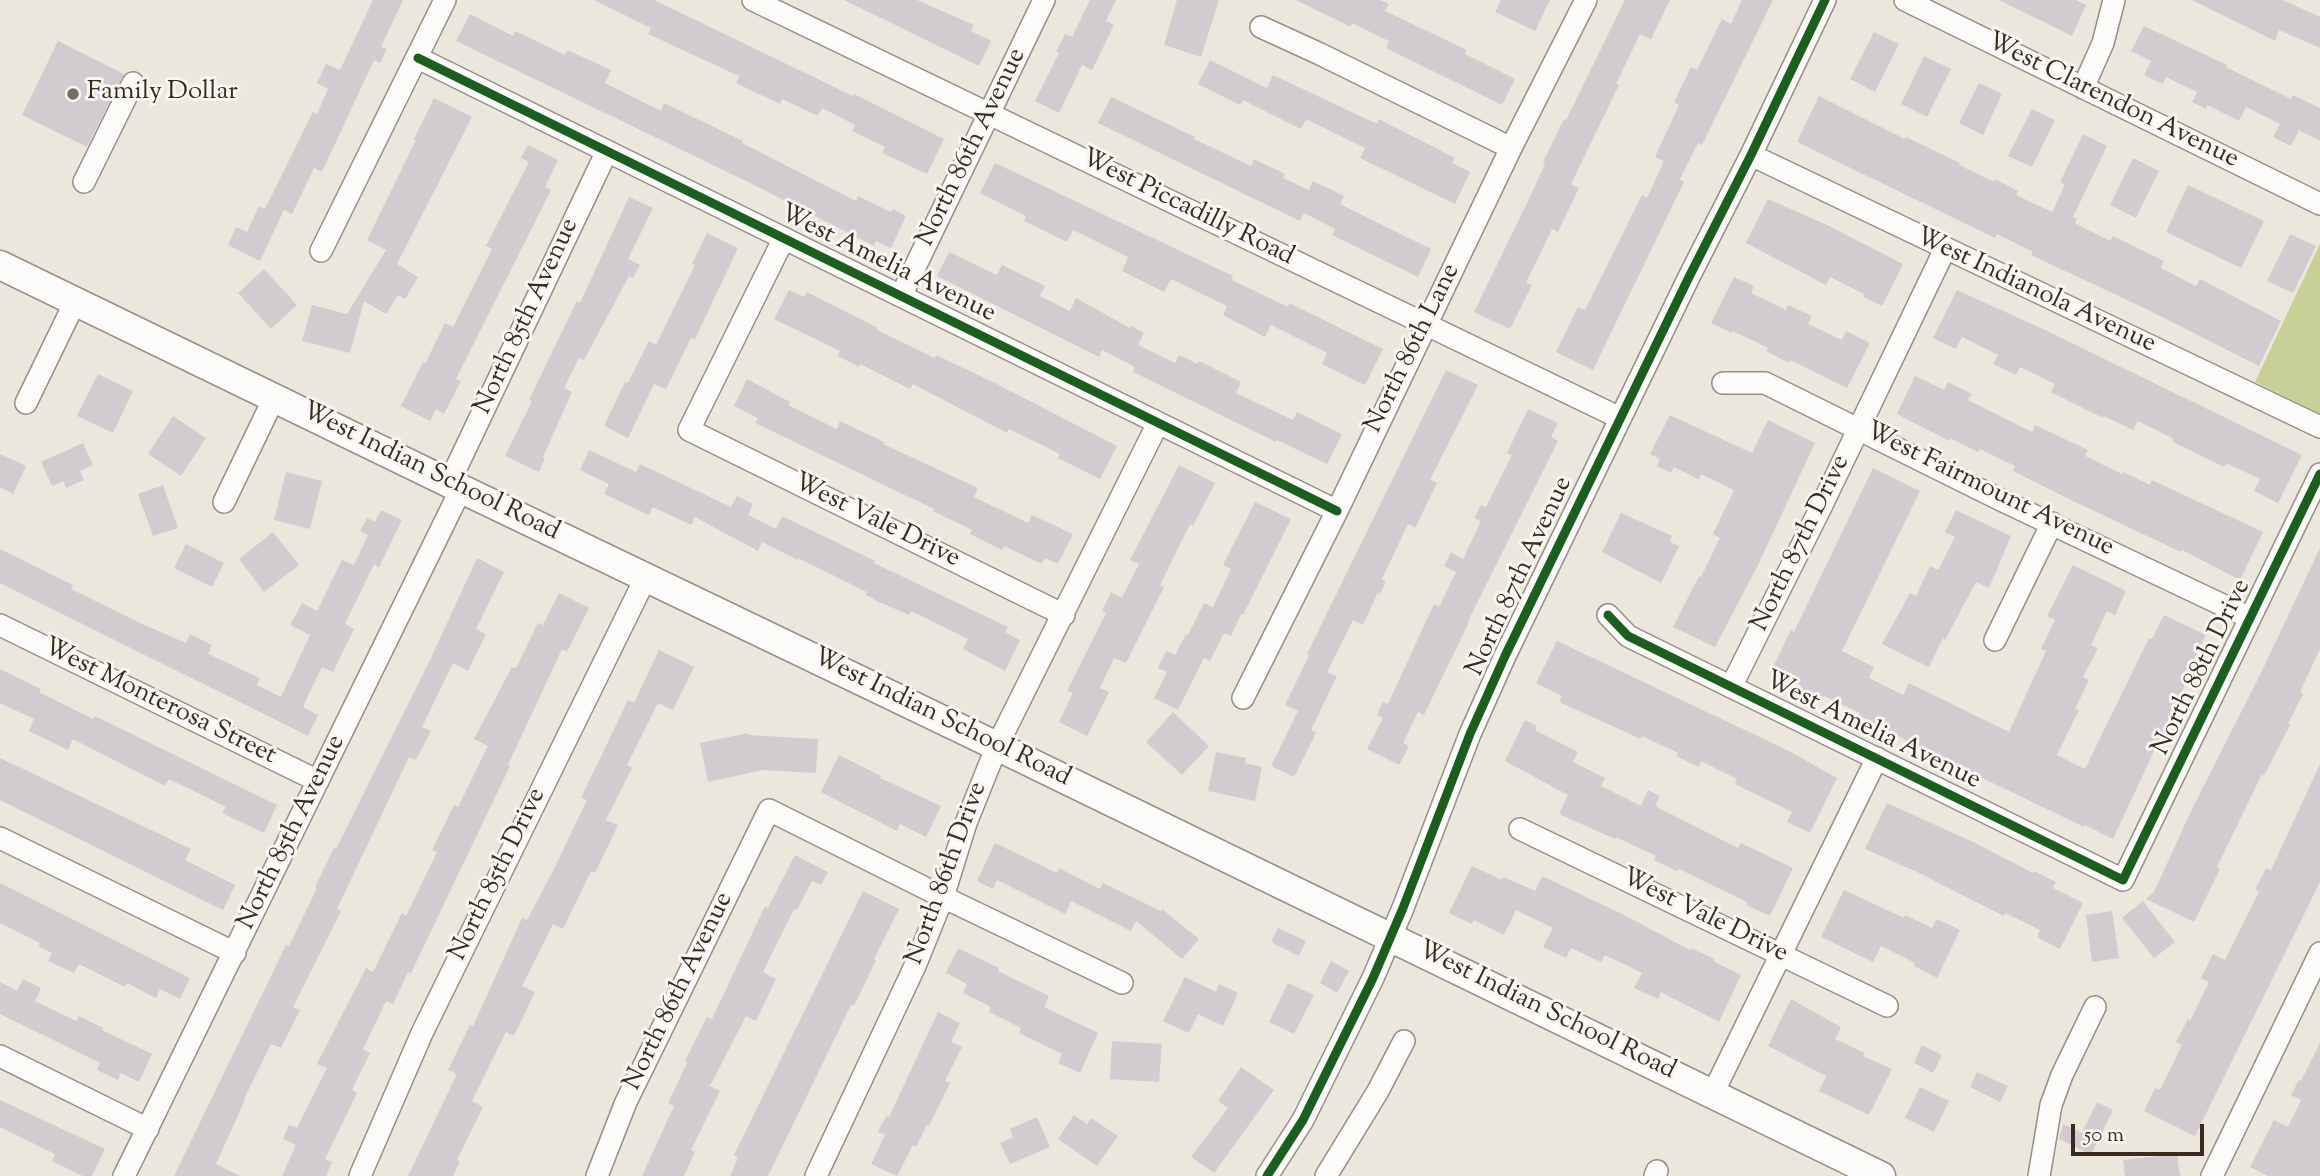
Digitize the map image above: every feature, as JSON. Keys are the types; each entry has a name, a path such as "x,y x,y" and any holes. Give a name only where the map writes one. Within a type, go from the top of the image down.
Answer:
{"main road":[{"name":"West Indian School Road","path":"0,265 1881,1176"}],"street":[{"path":"321,251 445,0"},
{"name":"West Piccadilly Road","path":"753,0 1620,418"},
{"name":"North 86th Avenue","path":"901,296 1044,0"},
{"name":"North 86th Lane","path":"1243,698 1586,0"},
{"name":"North 87th Avenue","path":"1267,1176 1303,1120 1391,938 1470,734 1620,418 1825,0"},
{"name":"West Clarendon Avenue","path":"1905,0 2320,204"},
{"path":"2083,88 2103,43 2114,0"},
{"path":"1261,27 1511,148"},
{"name":"West Amelia Avenue","path":"418,58 1337,511"},
{"path":"84,182 133,83"},
{"name":"North 85th Avenue","path":"124,1176 318,781 607,151"},
{"name":"West Indianola Avenue","path":"1751,155 2320,427"},
{"name":"West Vale Drive","path":"784,238 689,430 1064,615"},
{"name":"North 87th Drive","path":"1731,687 1945,249"},
{"path":"26,403 75,302"},
{"name":"West Fairmount Avenue","path":"1723,383 1765,383 2250,618"},
{"path":"224,502 274,398"},
{"name":"North 86th Drive","path":"823,1173 915,967 943,897 966,823 997,746 1158,423"},
{"name":"North 88th Drive","path":"2123,880 2320,474"},
{"path":"1995,640 2052,523"},
{"name":"North 85th Drive","path":"360,1176 422,1033 646,577"},
{"name":"West Amelia Avenue","path":"1608,615 1628,636 2123,880"},
{"name":"West Monterosa Street","path":"0,625 318,781"},
{"path":"1713,1093 1877,758"},
{"name":"North 86th Avenue","path":"597,1176 626,1102 769,810 943,897"},
{"name":"West Vale Drive","path":"1520,829 1887,1006"},
{"path":"0,838 235,953"},
{"path":"943,897 1122,983"},
{"path":"2212,1176 2320,953"},
{"path":"2039,1176 2051,1105 2062,1075 2095,1007"},
{"path":"1326,1176 1378,1091 1404,1041"},
{"path":"0,1056 148,1129"}],"green space":[{"path":"2320,244 2320,414 2255,382"}],"building":[{"path":"373,0 403,0 381,47 387,49 380,63 374,60 322,172 314,168 292,214 284,210 260,261 228,245 236,227 247,232 259,206 265,209 313,112 317,114 328,89 317,83 326,64 340,70"},
{"path":"594,0 654,0 944,139 927,174 882,153 885,147 852,131 855,125 822,108 818,116 782,99 780,104 736,83 739,76 648,34 651,28"},
{"path":"844,0 917,0 974,25 971,31 991,41 979,66"},
{"path":"1090,0 1116,0 1106,21 1114,25 1092,70 1082,65 1059,113 1035,101 1059,53 1056,52 1065,34 1072,37"},
{"path":"1177,0 1219,0 1201,57 1164,45"},
{"path":"1296,0 1380,0 1389,4 1385,11 1467,50 1465,54 1515,79 1502,105 1386,48 1389,41 1352,23 1351,27"},
{"path":"1501,0 1550,0 1535,31 1495,12"},
{"path":"1625,0 1670,0 1651,39 1640,34 1616,84 1619,85 1571,184 1579,188 1558,232 1552,229 1526,283 1532,285 1510,329 1474,312 1528,201 1545,164 1543,162"},
{"path":"1742,0 1773,0 1702,145 1698,143 1680,179 1684,182 1593,370 1556,352 1578,307 1585,310 1642,195 1647,198 1664,161 1655,157 1679,105 1674,102 1691,67 1697,70 1722,19 1731,24"},
{"path":"1999,0 2076,0 2086,5 2072,36"},
{"path":"2192,0 2283,0 2320,17 2320,48 2279,30 2275,41"},
{"path":"470,14 513,36 515,31 565,55 567,50 611,70 605,83 661,111 664,103 856,201 858,196 906,216 891,248 876,241 874,246 456,41"},
{"path":"2144,26 2291,99 2293,95 2320,108 2320,141 2299,130 2291,146 2273,137 2280,124 2246,107 2239,121 2207,105 2206,109 2192,102 2197,92 2166,77 2163,84 2144,75 2151,61 2131,51"},
{"path":"1874,32 1899,44 1875,92 1850,79"},
{"name":"Family Dollar","path":"58,41 124,74 87,147 22,115"},
{"path":"1924,56 1951,69 1927,117 1901,104"},
{"path":"1210,60 1267,88 1273,75 1377,124 1379,119 1455,158 1452,163 1470,172 1455,204 1360,158 1365,148 1306,119 1301,129 1243,100 1240,105 1198,84"},
{"path":"1979,83 2002,94 1983,135 1959,123"},
{"path":"1819,96 1994,182 1995,179 2018,191 2016,195 2052,212 2065,185 2060,182 2083,134 2107,146 2073,217 2077,219 2075,223 2110,241 2113,236 2164,261 2161,268 2196,286 2200,279 2281,321 2259,366 2031,255 2033,252 1997,234 1995,238 1797,142"},
{"path":"1111,97 1251,166 1254,159 1285,174 1283,178 1309,190 1313,181 1344,196 1340,204 1431,249 1418,277 1332,235 1335,229 1304,213 1300,221 1098,123"},
{"path":"434,98 472,117 397,264 418,277 405,299 398,295 386,314 364,301 350,353 302,341 312,305 347,314 386,250 367,240"},
{"path":"2032,109 2055,120 2032,167 2008,156"},
{"path":"528,145 558,160 545,187 551,190 456,379 461,381 444,414 436,409 430,421 401,406 445,323 453,327 492,249 486,246 529,162 521,158"},
{"path":"2133,158 2159,171 2136,218 2110,205"},
{"path":"995,163 1233,276 1232,280 1288,307 1289,303 1383,349 1365,385 1322,364 1327,353 1271,325 1265,337 1223,315 1227,306 1171,279 1164,292 1122,271 1128,257 1073,230 1067,242 1024,221 1026,216 980,193"},
{"path":"2188,185 2264,221 2241,268 2166,232"},
{"path":"629,197 653,208 628,259 640,265 633,278 629,276 584,360 579,358 564,388 572,392 539,472 505,456 532,401 529,400 577,301 580,303"},
{"path":"1768,199 1827,225 1903,264 1882,306 1830,277 1826,285 1746,243"},
{"path":"707,233 738,248 695,339 691,338 666,389 654,384 628,438 604,426 649,341 656,345 695,265 692,264"},
{"path":"2290,234 2316,246 2293,293 2267,281"},
{"path":"949,252 997,275 1002,265 1045,286 1040,296 1070,311 1076,298 1144,333 1138,345 1175,363 1179,355 1198,364 1199,361 1241,382 1236,393 1293,420 1297,412 1342,434 1327,464 1133,372 1135,367 1102,350 1099,357 937,276"},
{"path":"264,269 297,305 271,329 238,293"},
{"path":"1734,277 1754,286 1751,293 1786,310 1788,305 1812,316 1808,324 1842,340 1846,331 1870,343 1847,388 1790,360 1789,363 1766,351 1768,348 1711,323"},
{"path":"789,290 804,297 807,292 878,328 877,330 995,383 1117,446 1100,479 1058,458 1060,454 1009,429 1007,433 913,384 910,389 860,364 859,367 838,356 840,351 774,319"},
{"path":"1957,290 2302,455 2278,503 2254,491 2260,479 2226,463 2224,467 2138,421 2133,430 2104,416 2103,418 2051,392 2055,384 2020,367 2016,375 1993,364 1998,355 1962,337 1956,349 1933,338"},
{"path":"1446,370 1478,385 1430,480 1437,483 1415,528 1408,524 1382,579 1386,582 1380,594 1378,592 1363,625 1353,620 1327,672 1337,676 1311,730 1316,733 1294,777 1271,766 1298,711 1285,705 1309,656 1307,654"},
{"path":"98,374 133,391 113,433 77,416"},
{"path":"1915,376 1944,390 1948,382 1972,394 1968,400 2032,432 2035,425 2088,450 2085,456 2122,474 2123,472 2150,485 2152,480 2263,532 2240,580 2013,471 2015,466 1980,449 1978,452 1950,438 1949,441 1897,414"},
{"path":"747,379 790,402 788,405 837,429 840,421 978,488 974,497 1028,523 1032,515 1073,534 1058,564 1045,558 1042,564 1004,546 1002,550 970,534 972,530 933,511 934,509 755,423 758,418 734,406"},
{"path":"1528,409 1558,423 1551,437 1558,441 1424,715 1418,712 1403,743 1409,746 1399,765 1367,749 1383,718 1377,715 1383,702 1388,704 1434,604 1439,607 1456,572 1444,566 1451,552 1463,559 1481,521 1474,518 1481,505 1486,507 1512,455 1507,453"},
{"path":"1670,415 1752,453 1768,420 1815,443 1758,565 1715,647 1673,627 1720,538 1713,534 1734,490 1701,474 1699,480 1674,467 1671,473 1657,466 1660,459 1650,454"},
{"path":"173,416 206,438 181,476 148,454"},
{"path":"83,443 93,465 80,471 84,480 66,488 63,481 52,486 41,462"},
{"path":"589,450 636,472 640,464 731,507 737,496 753,504 748,515 776,529 782,516 1008,627 1005,632 1020,640 1005,671 963,649 968,639 911,611 909,615 879,602 866,595 867,592 762,542 758,551 695,517 691,525 653,507 649,515 604,494 609,484 580,470"},
{"path":"0,454 26,466 13,494 0,487"},
{"path":"1179,465 1215,483 1193,526 1190,524 1160,585 1164,587 1126,663 1114,658 1100,688 1109,692 1087,736 1059,722 1073,693 1067,691 1106,613 1102,611 1111,592 1122,598 1139,564 1130,560"},
{"path":"1873,468 1920,491 1842,651 1874,667 1869,678 1903,695 1909,683 2009,732 2046,651 2041,649 2055,620 2047,616 2073,565 2126,591 2115,615 2107,611 2091,645 2098,648 2083,677 2089,680 2075,709 2079,710 2057,755 2085,769 2149,638 2152,639 2164,615 2206,635 2113,839 1914,745 1859,715 1860,713 1824,696 1822,699 1771,671 1791,630 1794,632"},
{"path":"286,472 322,481 310,529 274,520"},
{"path":"163,485 178,528 153,536 138,494"},
{"path":"1255,502 1291,519 1231,636 1224,633 1210,661 1204,658 1178,710 1154,698 1167,672 1158,668 1166,651 1175,655 1204,603 1213,607 1231,569 1223,565"},
{"path":"381,510 402,520 379,567 374,564 345,624 354,629 333,672 322,667 303,707 318,715 308,736 0,583 0,549 73,585 71,589 140,623 186,643 190,634 212,645 208,654 260,678 257,685 281,697 310,635 290,625 302,603 317,611 342,560 354,565 368,535 360,531 367,518 375,522"},
{"path":"1956,510 2011,536 1989,588 1976,582 1929,667 1882,644 1910,593 1916,596 1930,566 1938,570 1955,537 1945,532"},
{"path":"1621,513 1672,536 1670,542 1679,546 1661,583 1602,552"},
{"path":"273,532 299,565 264,592 239,559"},
{"path":"186,544 224,563 212,587 174,568"},
{"path":"2320,548 2320,649 2300,692 2303,694 2288,724 2290,725 2264,776 2262,774 2194,922 2146,899 2154,892"},
{"path":"477,558 504,572 476,629 486,634 468,671 453,663 422,727 431,731 416,760 409,757 337,909 341,911 293,1007 300,1010 281,1048 271,1044 244,1099 216,1164 240,1176 174,1176 286,945 289,946 334,848 336,849 430,660"},
{"path":"559,593 589,608 567,652 562,649 508,765 510,766 411,973 408,972 393,1004 386,1001 363,1049 370,1053 352,1090 357,1093 325,1159 332,1162 326,1176 282,1176 296,1145 283,1139 289,1125 297,1128 327,1068 317,1064 366,968 373,972 402,913 406,916 437,852 432,850 454,805 458,807 488,746 474,739 512,667 516,668 538,623 543,625"},
{"path":"1557,641 1787,750 1837,778 1810,833 1787,822 1792,812 1735,784 1737,779 1701,761 1699,767 1676,756 1678,753 1642,736 1641,739 1559,702 1562,696 1536,683"},
{"path":"659,650 694,667 673,710 658,703 627,765 632,768 606,820 618,825 595,873 591,871 563,929 553,924 522,986 535,992 514,1036 506,1032 472,1101 483,1107 457,1160 460,1162 453,1176 408,1176 457,1074 448,1070 470,1025 473,1026 522,918 527,920 554,869 587,800 581,798 628,700 634,703"},
{"path":"0,669 93,719 95,716 277,805 264,833 222,813 226,807 169,779 165,786 73,739 68,750 29,731 34,719 0,703"},
{"path":"1173,712 1209,746 1182,775 1146,742"},
{"path":"1525,720 1537,726 1535,730 1578,752 1573,762 1605,778 1601,786 1641,806 1648,790 1660,796 1655,806 1738,848 1741,843 1793,868 1770,916 1679,869 1677,871 1654,860 1656,856 1559,814 1568,795 1505,761"},
{"path":"748,733 818,739 816,773 763,770 708,782 700,743"},
{"path":"1216,752 1246,758 1245,763 1262,767 1255,801 1208,791"},
{"path":"839,755 881,776 880,778 941,806 926,837 900,824 897,831 821,792"},
{"path":"0,758 191,849 185,860 235,885 223,910 0,800"},
{"path":"2320,764 2320,882 2195,1136 2144,1111 2155,1088 2160,1090 2182,1045 2176,1042 2188,1019 2190,1021 2209,982 2201,978 2213,954 2225,960 2259,892 2255,890 2266,868 2271,870"},
{"path":"1887,803 2056,882 2053,888 2083,903 2060,949 2037,937 2040,930 2005,913 2004,916 1865,849"},
{"path":"995,843 1057,873 1059,868 1100,889 1103,883 1161,911 1162,909 1199,939 1182,959 1136,921 1131,931 1071,901 1065,914 997,880 993,889 977,881"},
{"path":"795,855 828,872 821,885 812,881 797,910 794,909 763,972 776,979 756,1021 746,1016 710,1086 720,1091 691,1150 695,1152 684,1176 642,1176 674,1106 668,1103 687,1063 685,1061 707,1017 712,1019 765,906 768,908"},
{"path":"1472,866 1535,891 1542,876 1690,950 1691,948 1714,959 1713,961 1741,975 1719,1022 1661,992 1658,999 1634,988 1642,973 1605,955 1601,962 1571,948 1566,958 1543,947 1553,928 1516,910 1504,935 1474,920 1472,924 1449,913"},
{"path":"0,883 190,978 180,999 160,989 156,998 127,983 125,987 79,964 74,973 48,961 52,953 38,946 40,943 0,923"},
{"path":"1844,890 1932,928 1937,919 1960,930 1937,978 1914,966 1915,963 1881,946 1873,962 1821,937"},
{"path":"863,891 899,909 874,959 876,960 854,1006 851,1005 768,1176 730,1176 738,1158 734,1155"},
{"path":"2143,901 2175,942 2154,958 2122,918"},
{"path":"2112,911 2119,958 2092,962 2086,915"},
{"path":"1278,928 1306,941 1299,956 1271,942"},
{"path":"958,948 1049,996 1044,1007 1098,1033 1080,1073 1058,1063 1062,1054 1019,1033 1021,1028 989,1012 991,1007 963,993 967,984 946,973"},
{"path":"1331,961 1349,971 1337,993 1320,983"},
{"path":"1185,977 1216,992 1219,984 1238,993 1223,1026 1198,1014 1189,1033 1163,1021"},
{"path":"23,979 41,988 35,1001 76,1021 79,1016 152,1054 139,1082 121,1073 118,1080 97,1070 100,1063 0,1014 0,982 17,991"},
{"path":"1288,983 1314,995 1294,1034 1269,1022"},
{"path":"1791,999 1841,1027 1835,1039 1892,1069 1869,1115 1819,1091 1826,1076 1768,1046"},
{"path":"938,1012 960,1023 951,1042 962,1047 945,1081 950,1083 929,1126 927,1125 916,1147 913,1145 897,1176 871,1164 885,1135 878,1132 886,1116 889,1117"},
{"path":"1112,1041 1162,1044 1159,1082 1110,1079"},
{"path":"2320,1043 2320,1176 2268,1176 2250,1167 2274,1120 2288,1127 2301,1100 2291,1095"},
{"path":"1922,1045 1942,1055 1933,1073 1914,1063"},
{"path":"1241,1067 1274,1090 1214,1173 1191,1157 1228,1108 1218,1101"},
{"path":"1977,1072 2008,1086 2000,1102 1970,1087"},
{"path":"1920,1087 1949,1101 1934,1132 1905,1118"},
{"path":"0,1100 105,1149 92,1176 83,1176 52,1161 55,1154 0,1127"},
{"path":"2097,1102 2113,1110 2091,1155 2059,1139 2063,1124 2082,1133"},
{"path":"1074,1115 1087,1124 1091,1118 1118,1136 1097,1166 1058,1139"},
{"path":"1037,1117 1050,1147 1010,1164 1000,1143 1013,1137 1010,1129"},
{"path":"2177,1154 2180,1176 2125,1176 2123,1160"}],"cycle path":[{"path":"1267,1176 1303,1120 1373,978 1470,734 1505,656 1825,0"},
{"path":"418,58 1337,511"},
{"path":"1608,615 1628,636 2123,880 2320,474"}],"place":[{"name":"Family Dollar","path":"73,94"}]}
